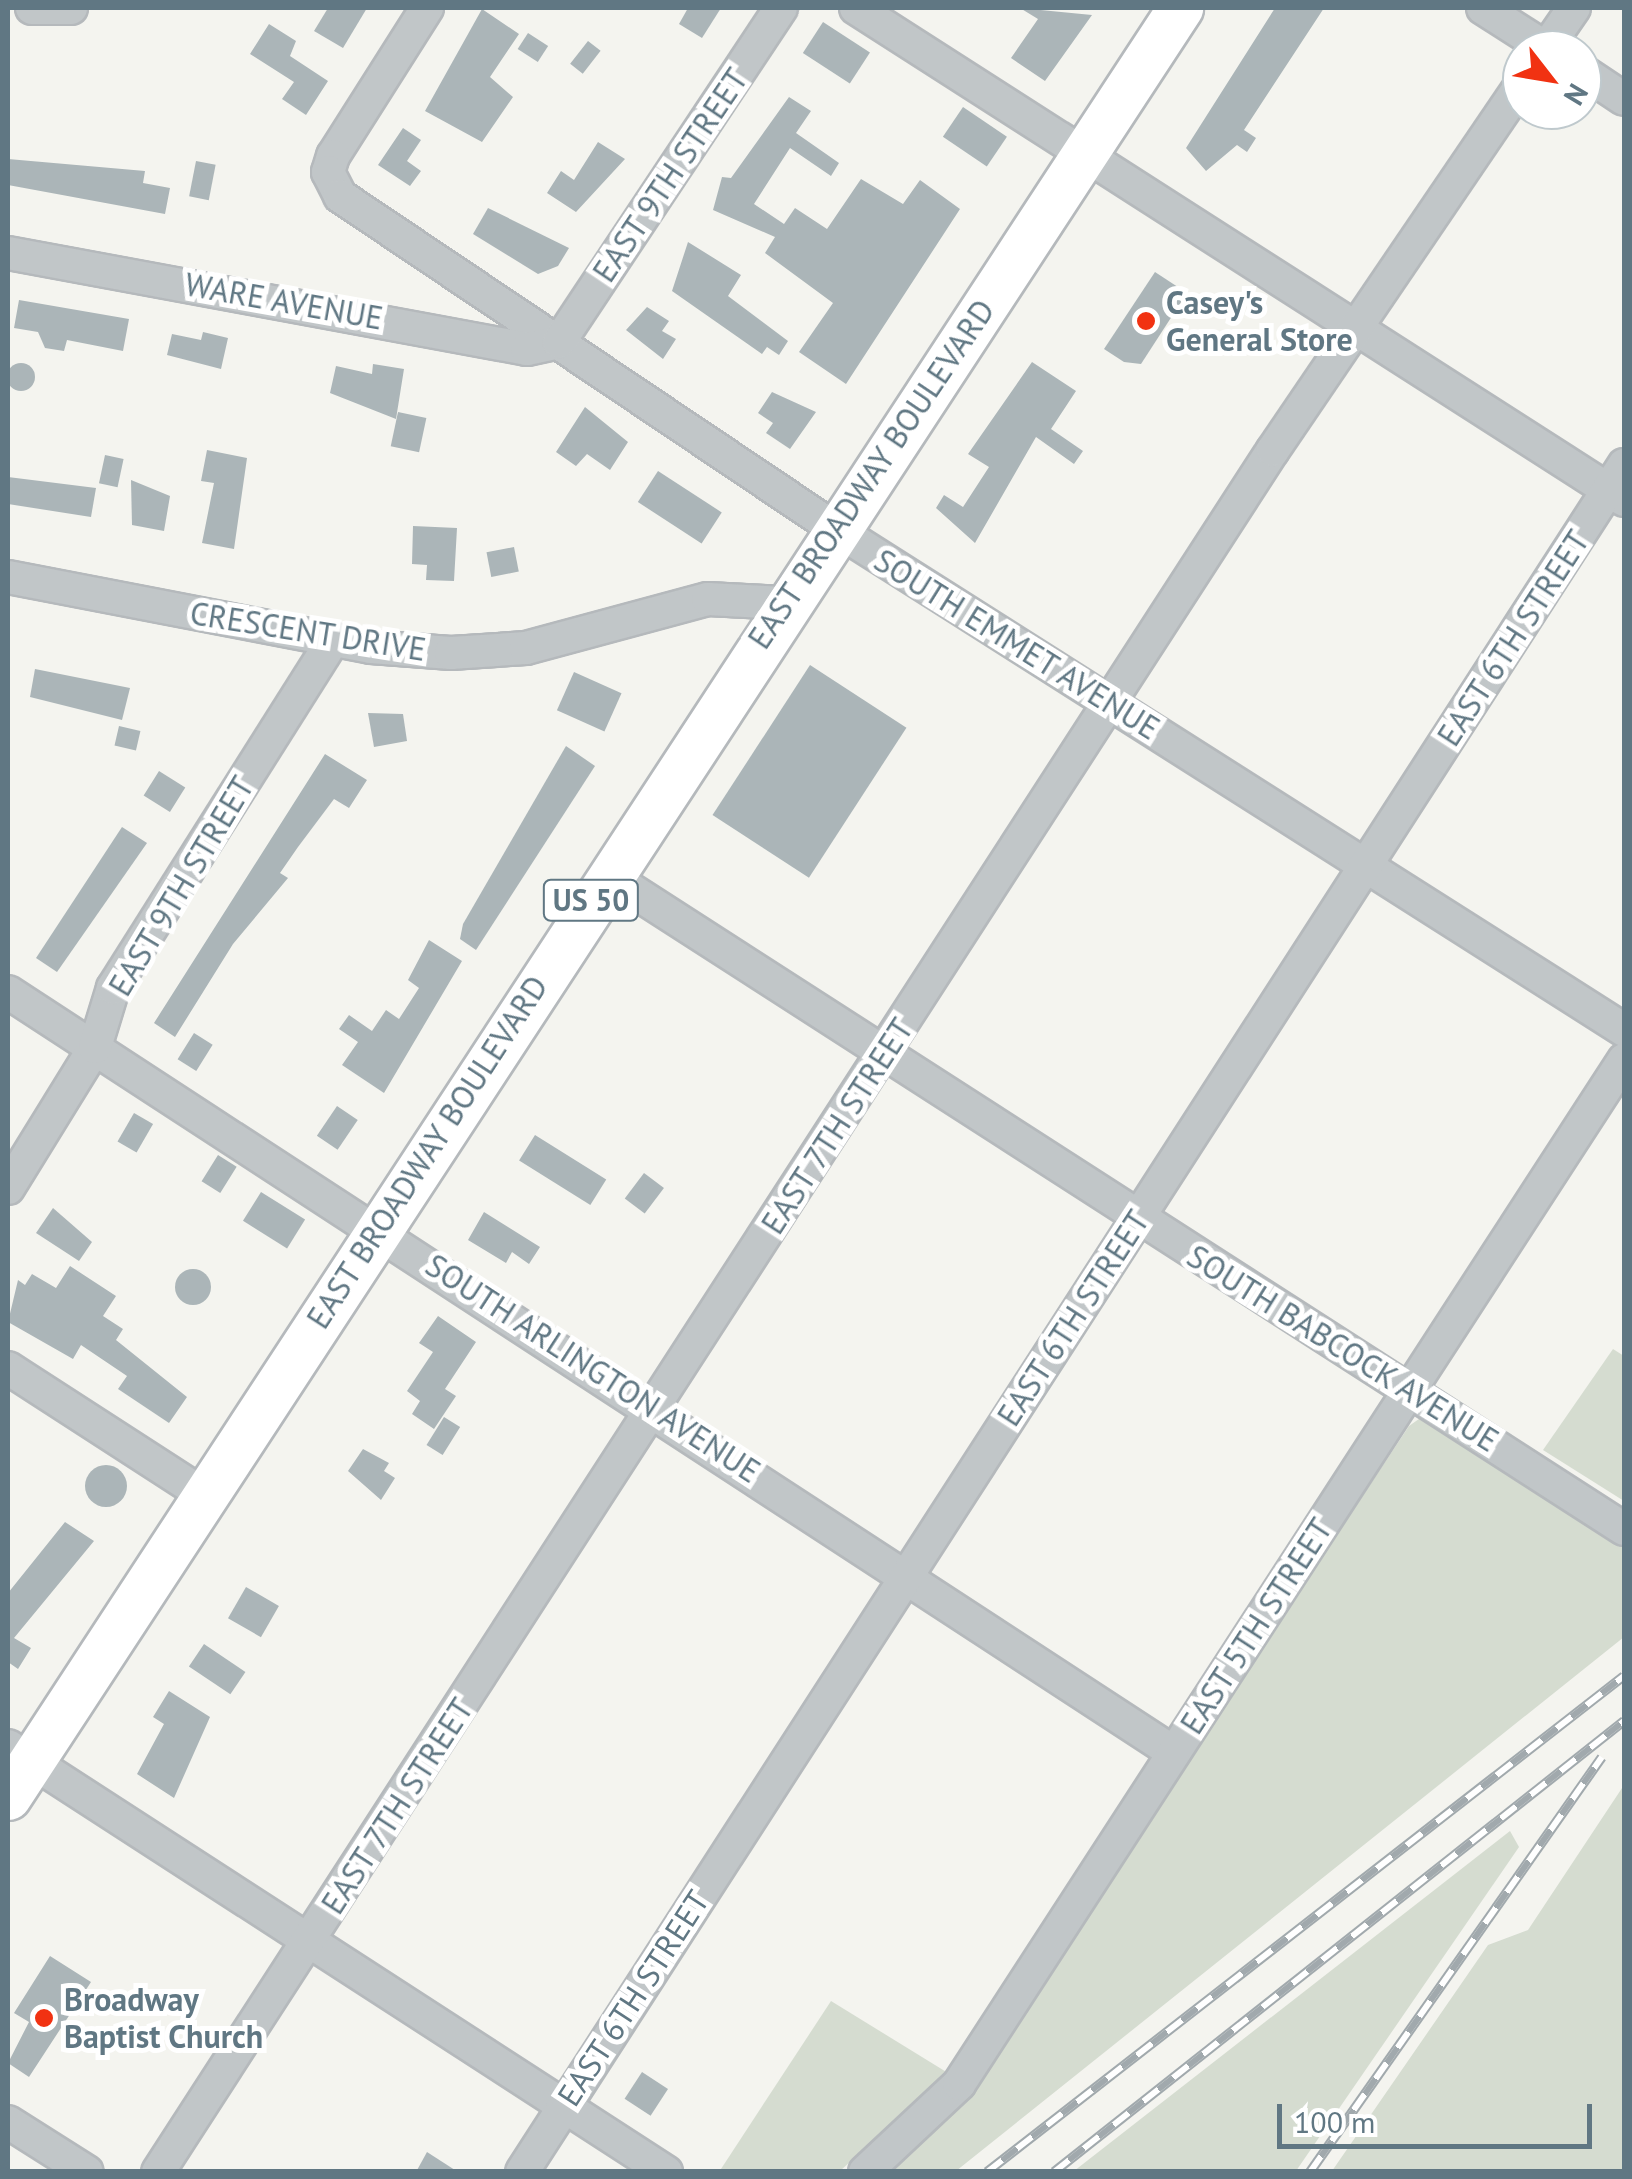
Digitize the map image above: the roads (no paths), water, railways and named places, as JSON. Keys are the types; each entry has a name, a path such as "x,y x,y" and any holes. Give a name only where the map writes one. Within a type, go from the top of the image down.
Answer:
{"highway":[{"name":"EAST BROADWAY BOULEVARD","path":"15,1768 204,1494 784,603 1180,8"}],"street":[{"path":"32,8 71,8"},
{"name":"SOUTH EMMET AVENUE","path":"427,8 328,172 340,196 834,528 1624,1030"},
{"name":"EAST 9TH STREET","path":"559,342 781,8"},
{"path":"856,8 1082,157 1356,328 1619,485"},
{"path":"1482,8 1516,30"},
{"path":"1560,30 1574,8"},
{"path":"1602,84 1624,98"},
{"name":"EAST 7TH STREET","path":"158,2172 1111,702 1502,113"},
{"name":"WARE AVENUE","path":"8,254 528,349 559,342"},
{"name":"EAST 6TH STREET","path":"522,2172 1366,864 1619,485"},
{"name":"CRESCENT DRIVE","path":"8,576 333,640 488,652 708,599 784,603"},
{"name":"EAST 9TH STREET","path":"8,1188 95,1047 113,988 333,640"},
{"name":"SOUTH BABCOCK AVENUE","path":"608,875 882,1056 1410,1388 1624,1528"},
{"name":"SOUTH ARLINGTON AVENUE","path":"8,992 379,1227 909,1573 1172,1752"},
{"name":"EAST 5TH STREET","path":"864,2172 959,2084 1624,1060"},
{"path":"8,1368 204,1494"},
{"path":"15,1768 310,1943 566,2102 666,2172"},
{"path":"8,2122 87,2172"}],"railway":[{"path":"987,2172 1624,1676"},
{"path":"1054,2172 1624,1721"},
{"path":"1310,2172 1602,1757"}],"place":[{"name":"Casey's General Store","path":"1146,321"},
{"name":"Broadway Baptist Church","path":"44,2018"}]}
